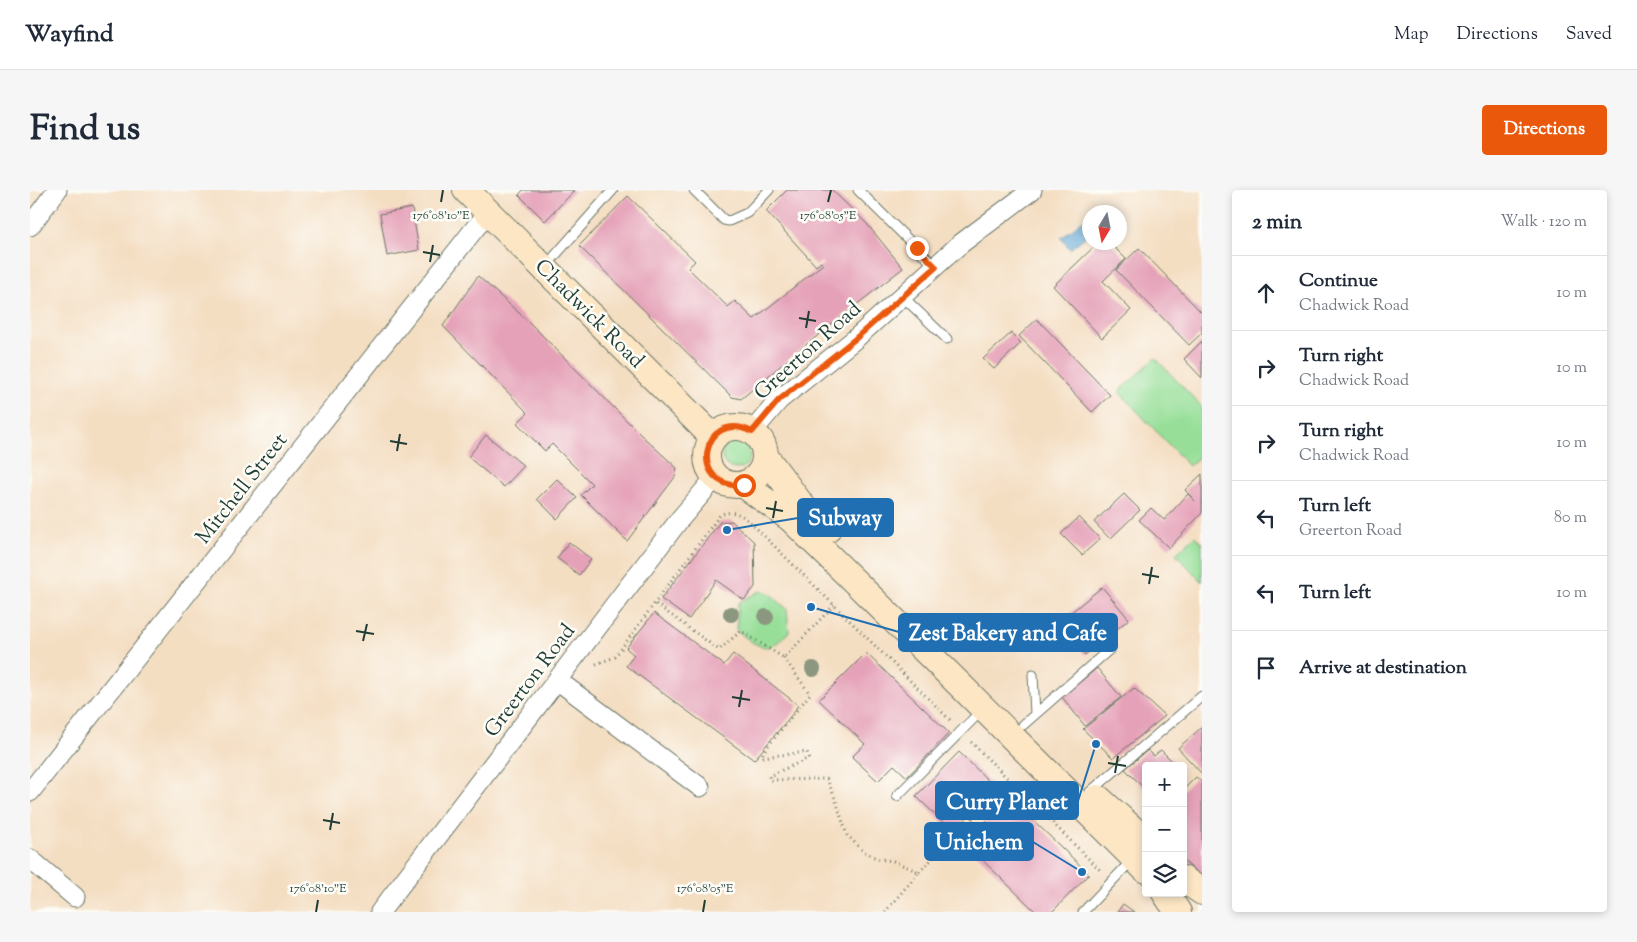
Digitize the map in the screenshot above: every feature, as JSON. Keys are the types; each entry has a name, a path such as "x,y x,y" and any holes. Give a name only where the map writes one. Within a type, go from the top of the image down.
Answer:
{"street":[{"path":"30,226 57,190"},
{"name":"Chadwick Road","path":"466,190 714,437"},
{"name":"Greerton Road","path":"752,432 779,400 855,339 958,245 1032,190"},
{"name":"Mitchell Street","path":"30,792 489,213"},
{"path":"736,427 745,428 752,432 764,446 764,465 760,474 753,481 744,485 734,486 715,478 707,462 706,453 708,444 714,437 720,431 736,427"},
{"path":"765,456 803,507 966,665 1029,719 1090,792 1136,861"},
{"name":"Greerton Road","path":"380,912 564,685 680,519 715,478"},
{"path":"744,485 790,519 984,708 1136,861"},
{"path":"564,685 700,787"},
{"path":"30,859 76,897"},
{"path":"1187,881 1202,892"},
{"path":"1168,897 1178,912"}],"lane":[{"path":"545,268 612,190"},
{"path":"694,190 724,220 729,222 747,213 768,190"},
{"path":"858,190 936,267"},
{"path":"902,296 946,339"},
{"path":"1029,719 1111,648"},
{"path":"1029,719 1033,675"},
{"path":"1090,792 1202,696"},
{"path":"896,796 984,708"},
{"path":"1083,912 1136,861"}],"path":[{"path":"564,685 590,665 615,657 720,515 728,512 739,513 750,521 1102,872 1136,861"},
{"path":"656,604 719,650 741,631 784,658 810,694 763,752 762,757 807,752 809,758 769,776 770,780 827,778 847,835 863,851 919,872"},
{"path":"784,658 834,605"},
{"path":"885,912 919,872 1011,781"}],"green space":[{"path":"1155,358 1202,407 1202,454 1189,466 1119,392"},
{"path":"736,441 746,445 750,455 746,465 736,469 726,465 722,455 726,445"},
{"path":"1195,536 1202,543 1202,582 1176,554"},
{"path":"760,591 769,593 787,609 789,632 776,644 769,647 753,643 736,629 738,603"}],"water":[{"path":"1082,221 1082,240 1070,249 1061,238"}],"building":[{"path":"523,190 575,190 545,221 519,195"},
{"path":"787,190 832,190 867,224 903,268 741,399 732,397 579,246 628,196 695,261 688,268 728,307 735,301 754,319 823,264 821,262 816,266 766,211"},
{"path":"412,208 419,250 387,256 380,214"},
{"path":"1139,248 1202,313 1202,333 1189,345 1116,270"},
{"path":"1091,250 1117,250 1126,259 1103,281 1131,310 1102,338 1053,286"},
{"path":"478,276 529,322 642,436 677,468 675,477 627,541 581,495 592,484 552,444 545,451 517,423 528,413 443,326"},
{"path":"1037,319 1110,395 1092,412 1019,336"},
{"path":"1011,333 1021,343 994,369 983,359"},
{"path":"1202,341 1202,378 1184,359"},
{"path":"486,435 524,466 504,487 468,457"},
{"path":"1202,474 1202,513 1169,548 1139,520 1151,508 1164,520 1188,494 1195,501 1185,490"},
{"path":"557,479 577,498 557,519 537,499"},
{"path":"1124,494 1140,510 1110,539 1094,522"},
{"path":"1079,517 1100,539 1082,555 1061,534"},
{"path":"732,521 754,542 755,587 744,600 716,580 689,619 661,599 720,522"},
{"path":"569,542 591,559 579,575 557,558"},
{"path":"1102,587 1129,619 1085,655 1058,623"},
{"path":"654,613 724,665 733,654 798,705 754,760 626,666 634,655 626,648"},
{"path":"866,653 949,733 907,777 894,765 878,781 852,757 865,744 819,700"},
{"path":"1097,668 1121,697 1085,726 1062,697"},
{"path":"1134,688 1165,716 1113,758 1083,729"},
{"path":"1202,727 1202,774 1178,748"},
{"path":"1148,750 1154,756 1161,750 1173,762 1142,762 1142,786 1125,769"},
{"path":"959,752 996,788 953,832 916,796"},
{"path":"1196,777 1202,782 1202,877 1187,864 1187,786"},
{"path":"1009,797 1089,874 1052,912 1036,912 965,843"},
{"path":"1123,904 1134,912 1117,912"}],"place":[{"name":"Subway","path":"727,530"},
{"name":"Zest Bakery and Cafe","path":"811,607"},
{"name":"Curry Planet","path":"1096,744"},
{"name":"Unichem","path":"1082,872"}],"route":[{"path":"744,485 734,486 715,478 707,462 708,444 720,431 728,428 745,428 752,432 779,400 855,339 936,267 917,248"}]}
